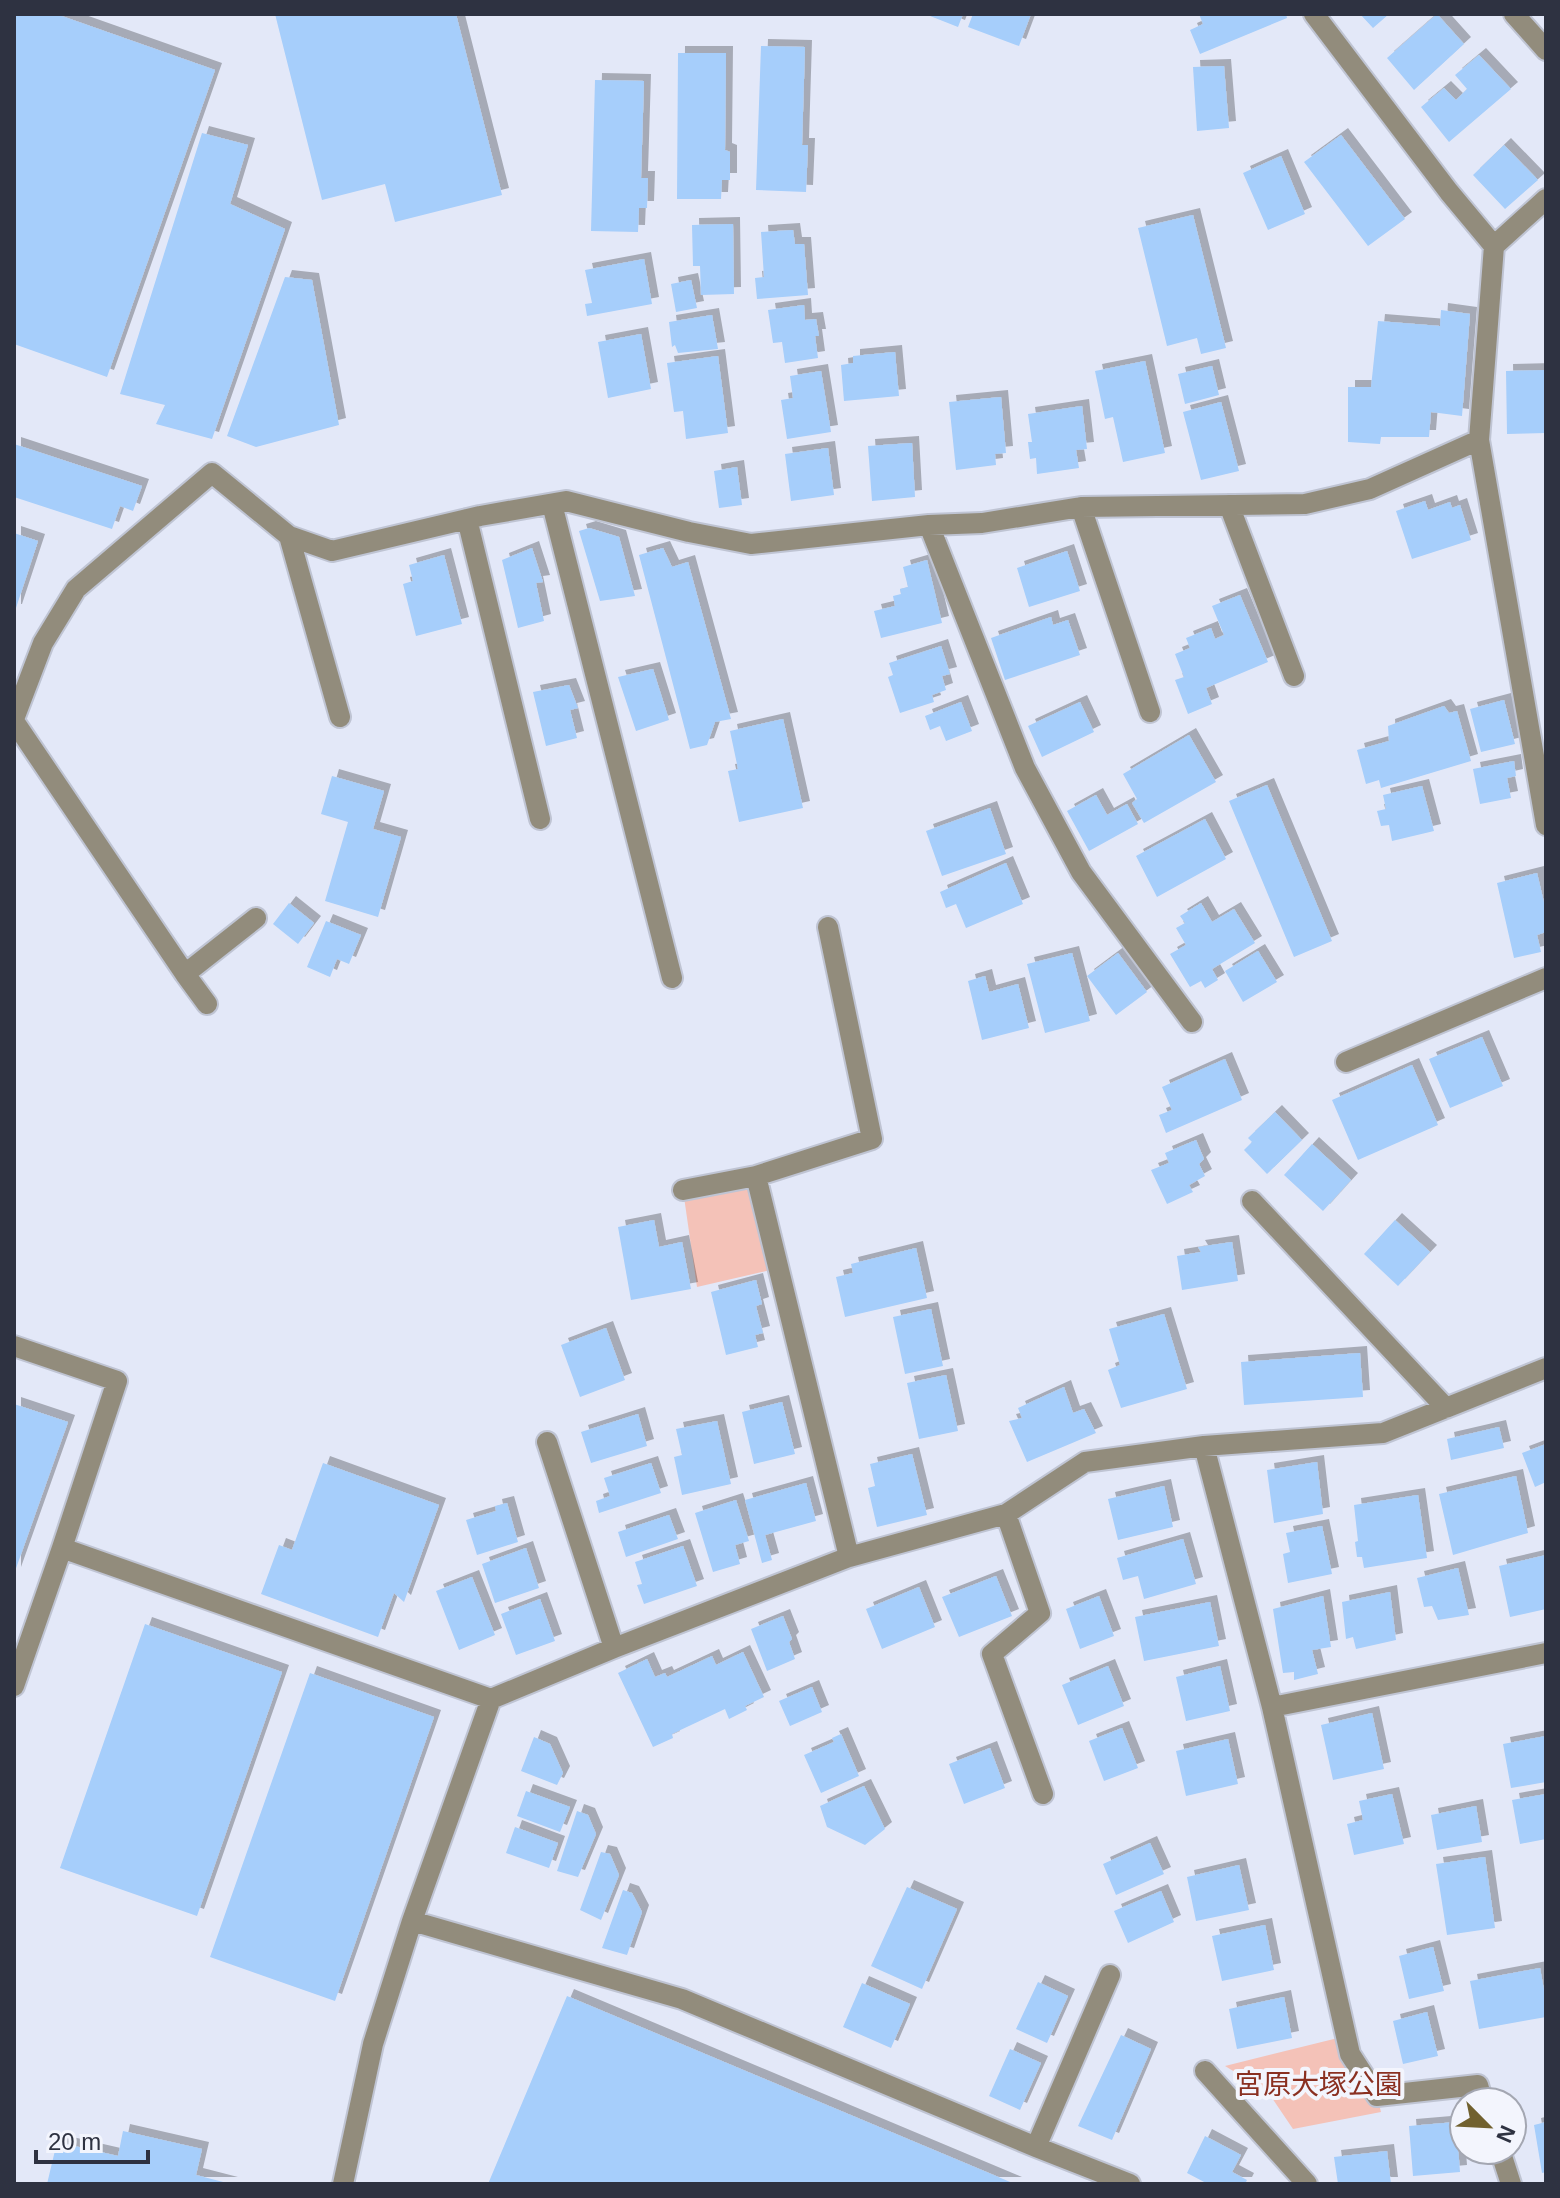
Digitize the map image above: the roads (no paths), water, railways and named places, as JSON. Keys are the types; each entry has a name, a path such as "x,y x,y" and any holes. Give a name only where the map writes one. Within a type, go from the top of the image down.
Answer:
{"street":[{"path":"1314,14 1449,192 1494,246"},
{"path":"1514,14 1546,50"},
{"path":"1546,199 1494,246 1479,440 1546,825"},
{"path":"207,1004 14,720 43,643 76,589 212,473 289,536 332,551 467,519 566,501 751,544 929,525 982,523 1081,507 1305,504 1370,489 1479,440"},
{"path":"552,504 672,978"},
{"path":"1229,505 1294,676"},
{"path":"1081,507 1150,712"},
{"path":"467,519 540,819"},
{"path":"929,525 1025,768 1081,872 1192,1022"},
{"path":"289,536 340,717"},
{"path":"185,974 256,918"},
{"path":"683,1190 756,1176 872,1139 828,927"},
{"path":"1346,1062 1546,978"},
{"path":"756,1176 849,1557"},
{"path":"1252,1201 1446,1408"},
{"path":"14,1346 117,1381 14,1686"},
{"path":"62,1548 491,1699 849,1557 1006,1514 1085,1462 1204,1446 1383,1433 1546,1368"},
{"path":"547,1442 614,1648"},
{"path":"1204,1446 1272,1707 1350,2054 1377,2096 1448,2088"},
{"path":"1006,1514 1040,1613 992,1654 1043,1794"},
{"path":"1272,1707 1546,1653"},
{"path":"343,2184 373,2044 412,1921 491,1699"},
{"path":"412,1921 682,1999 1130,2184"},
{"path":"1036,2147 1110,1975"},
{"path":"1205,2071 1307,2184"}],"park label":[{"name":"宮原大塚公園","path":"1319,2084"}]}
